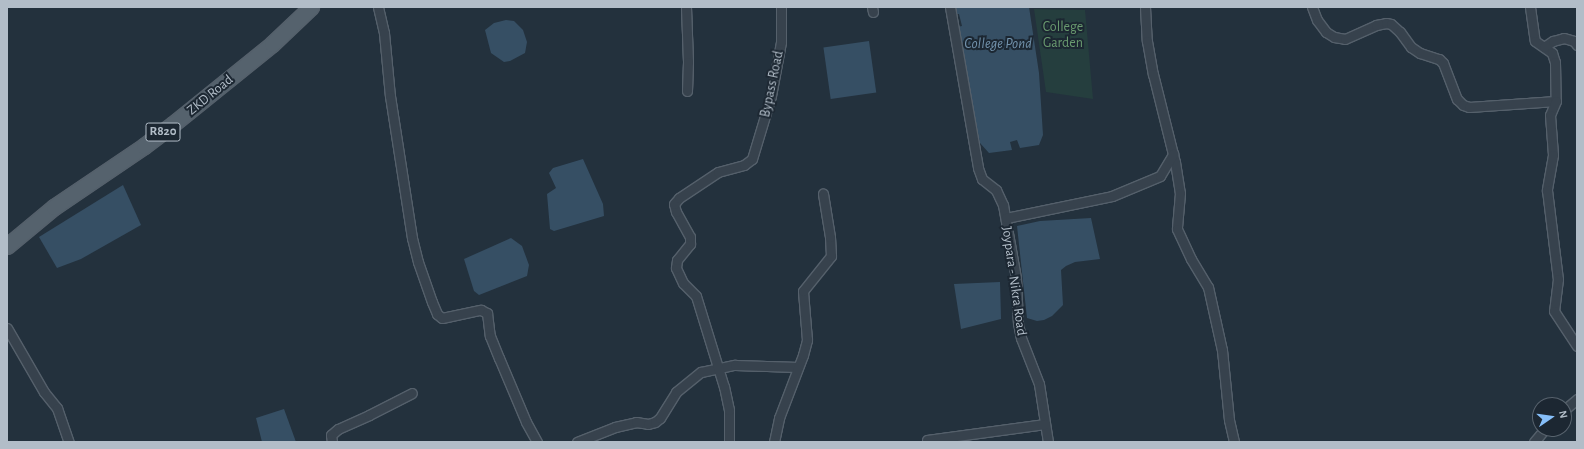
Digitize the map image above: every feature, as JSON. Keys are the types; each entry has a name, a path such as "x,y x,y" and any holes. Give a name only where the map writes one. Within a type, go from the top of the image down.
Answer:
{"main road":[{"name":"ZKD Road","path":"7,246 54,206 144,146 174,124 272,44 311,7"}],"street":[{"path":"378,7 384,33 390,96 412,238 418,262 432,302 437,314 442,318 483,309 487,312 490,336 496,353 526,422 537,442"},
{"path":"686,7 688,62 687,91"},
{"name":"Bypass Road","path":"717,368 696,296 683,283 676,268 677,260 690,244 690,236 676,212 674,204 679,198 718,172 744,165 752,158 771,96 781,42 781,7"},
{"name":"Joypara - Nikra Road","path":"950,7 978,168 982,179 996,190 1006,218 1016,278 1018,323 1021,338 1039,384 1048,442"},
{"path":"1145,7 1147,41 1153,74 1173,154 1180,193 1177,229 1191,259 1208,288 1222,350 1229,420 1234,442"},
{"path":"1312,7 1317,20 1326,32 1334,37 1345,39 1376,25 1386,23 1391,24 1411,47 1420,54 1439,59 1443,63 1457,99 1463,105 1469,107 1556,101"},
{"path":"1530,7 1535,41 1552,53 1555,62 1556,101 1550,114 1553,155 1547,190 1558,279 1554,311 1577,346"},
{"path":"1544,47 1552,41 1564,38 1574,42 1577,45"},
{"path":"1006,218 1112,196 1160,176 1173,154"},
{"path":"774,442 779,418 807,340 803,291 827,263 832,250 823,194"},
{"path":"7,328 44,392 56,408 68,442"},
{"path":"577,442 615,427 636,422 648,424 655,422 660,418 676,392 701,372 735,365 798,367"},
{"path":"717,368 724,387 729,410 729,442"},
{"path":"332,442 331,435 338,429 412,393"},
{"path":"927,440 1045,424"}],"green space":[{"name":"College Garden","path":"1034,9 1085,10 1093,99 1046,92"}],"water":[{"name":"College Pond","path":"954,7 1029,7 1039,73 1043,135 1039,145 1020,148 1017,140 1010,142 1012,150 989,153 980,143 957,27 962,26 959,14 955,14"},
{"path":"506,20 514,21 523,30 527,42 525,53 510,61 504,62 491,53 485,30 494,23"},
{"path":"869,41 876,92 831,99 823,47"},
{"path":"583,159 603,204 604,216 554,231 550,229 547,194 556,188 549,173 553,168"},
{"path":"123,185 141,225 81,259 57,268 39,237"},
{"path":"1091,218 1100,259 1075,262 1061,270 1063,305 1052,316 1044,320 1037,321 1027,318 1017,226 1040,221"},
{"path":"511,238 522,246 529,265 527,276 479,295 474,291 464,259"},
{"path":"1000,282 1001,319 961,329 954,284"},
{"path":"284,409 296,442 262,442 256,418"}]}
